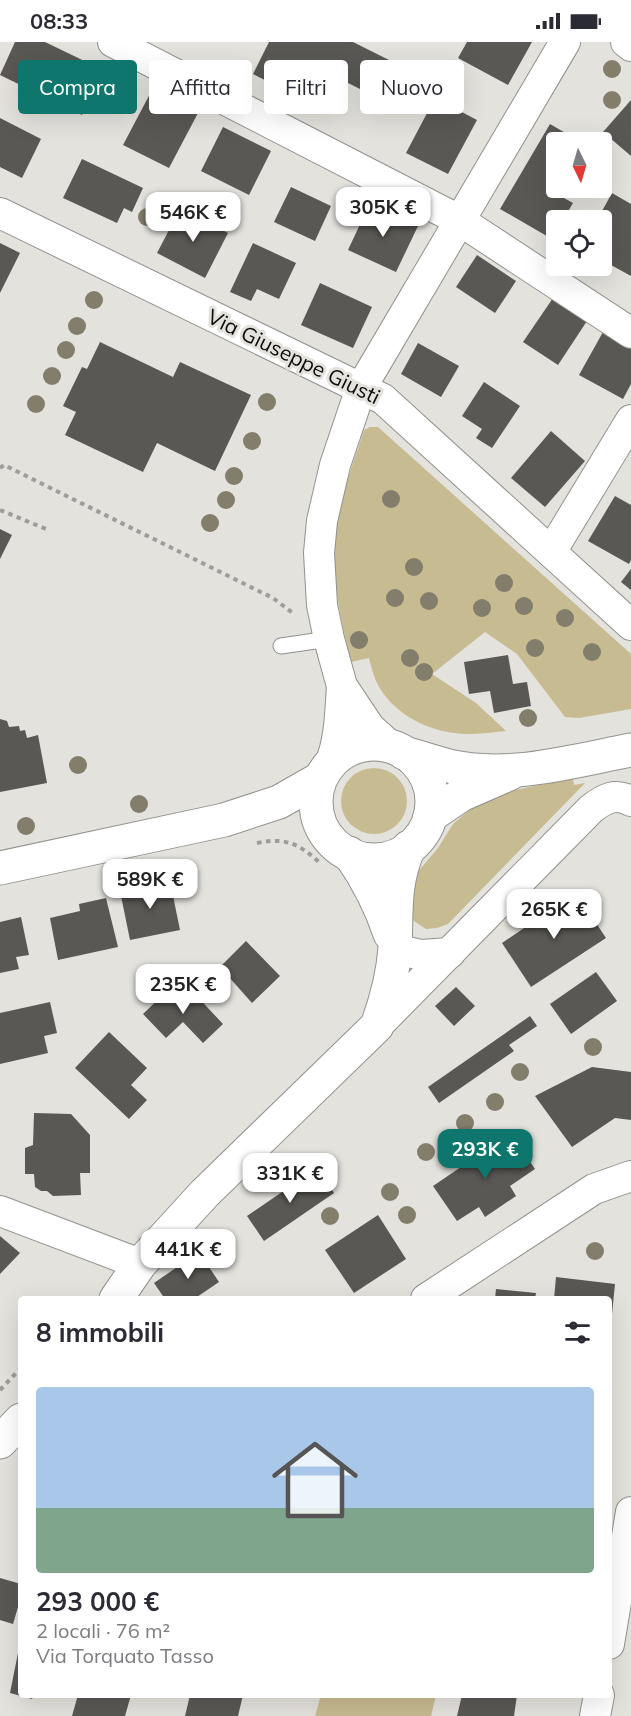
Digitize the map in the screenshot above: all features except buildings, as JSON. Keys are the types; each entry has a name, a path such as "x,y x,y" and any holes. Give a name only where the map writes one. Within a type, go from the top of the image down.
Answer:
{"main road":[{"path":"0,868 224,820 279,802 325,771 338,757 357,746 379,744 454,767 478,770 519,770"},
{"path":"336,859 359,857 379,859 400,853 418,839 430,816 430,787 424,773 415,762 397,749"},
{"path":"430,816 461,795 486,782 519,770 631,750"},
{"path":"325,771 316,796 316,806 324,831 335,844 336,859"},
{"path":"224,820 291,819 324,831"},
{"path":"118,1296 140,1264 205,1193 377,1026 387,998 395,949 397,884 400,867 409,847"},
{"path":"336,859 370,883 395,949"},
{"path":"0,1442 18,1423"}],"street":[{"path":"113,42 459,220 631,333"},
{"path":"397,749 369,728 342,686 328,639 320,585 319,553 322,521 335,465 361,388 565,42"},
{"path":"626,42 631,46"},
{"name":"Via Giuseppe Giusti","path":"0,213 383,399 631,625"},
{"path":"551,552 631,420"},
{"path":"325,771 336,748 339,734 342,686"},
{"path":"377,1026 591,809 603,799 614,796 622,796 631,801"},
{"path":"395,949 421,955 450,953"},
{"path":"431,1296 594,1189 631,1176"},
{"path":"0,1211 140,1264"},
{"path":"612,1626 631,1512"},
{"path":"595,1716 598,1698"}],"lane":[{"path":"280,646 328,639"}],"path":[{"path":"0,468 4,465 273,598 328,639"},
{"path":"0,510 46,529"},
{"path":"248,845 270,840 285,841 336,859"},
{"path":"0,1390 18,1371"}],"shaded area":[{"path":"378,427 631,654 631,709 579,718 565,717 517,654 485,632 432,674 476,703 506,731 454,733 414,720 392,704 376,681 369,658 351,662 337,590 334,561 335,532 349,473 364,430"},
{"path":"374,768 386,771 397,778 404,789 407,801 404,813 397,824 386,831 374,834 362,831 351,824 344,813 341,801 344,789 351,778 362,771"},
{"path":"573,778 574,785 585,783 448,924 426,929 414,921 409,911 415,875 438,848 453,824 474,806 505,792"},
{"path":"320,1698 435,1698 431,1716 315,1716"}]}
